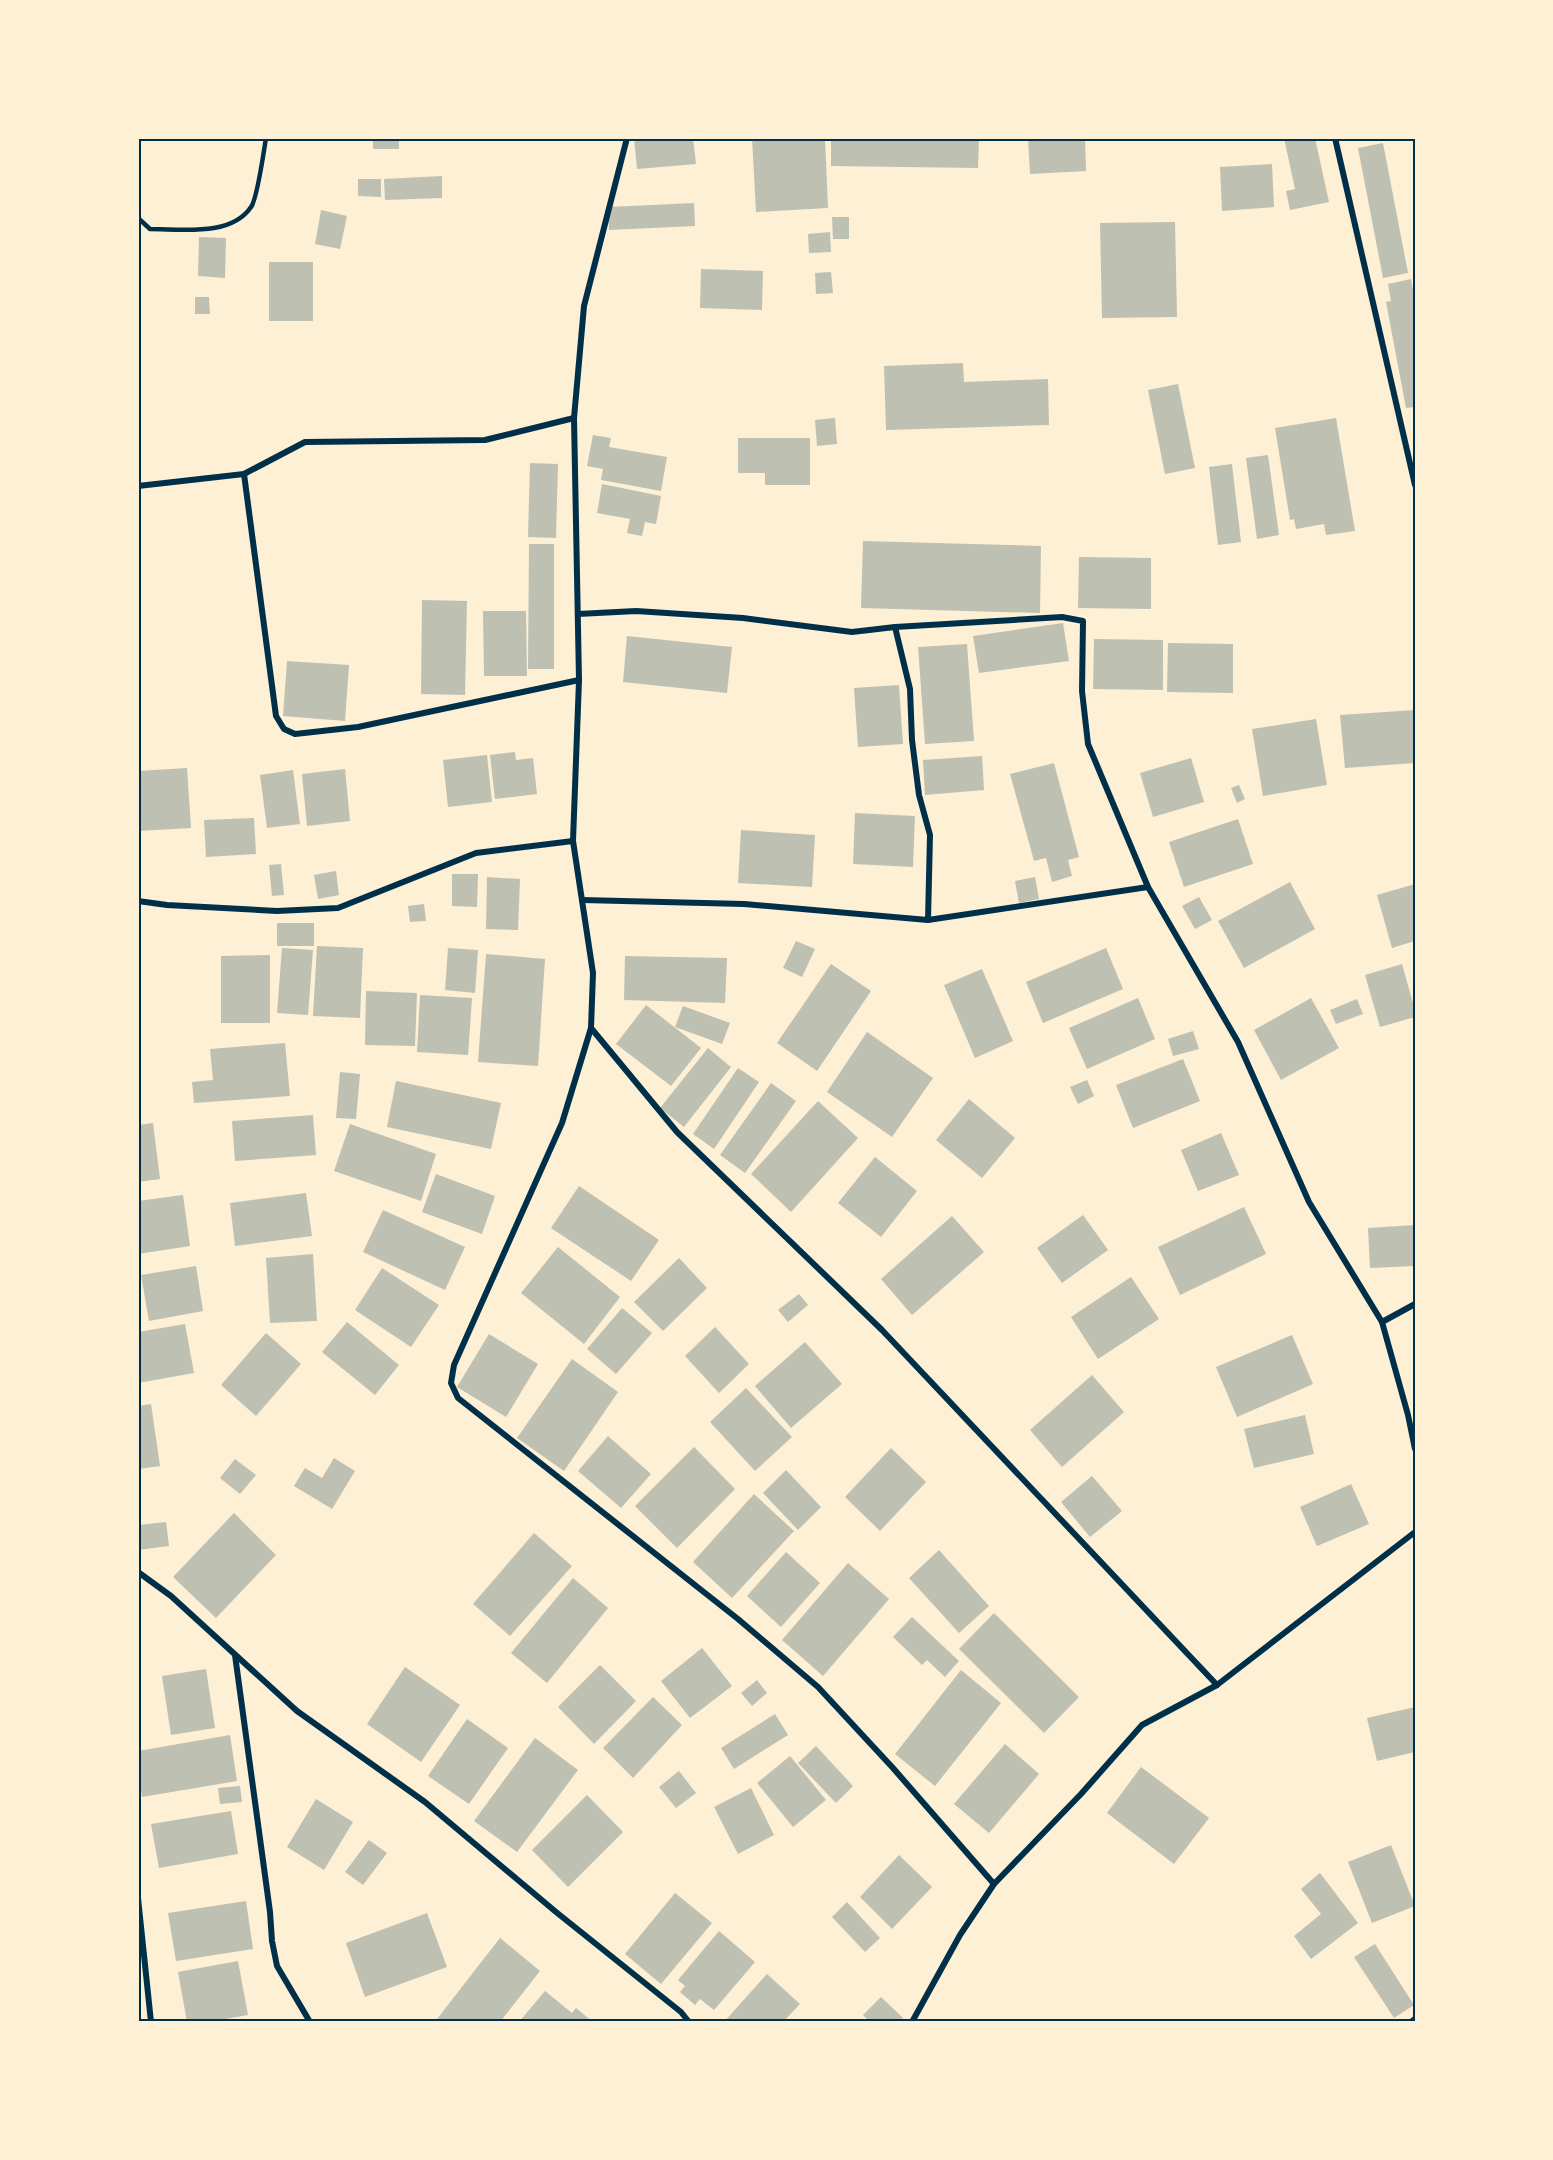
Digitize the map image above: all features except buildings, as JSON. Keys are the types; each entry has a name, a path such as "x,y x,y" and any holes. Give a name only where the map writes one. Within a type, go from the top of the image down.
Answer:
{"street":[{"path":"627,138 584,306 574,418 579,680 573,842 593,973 591,1028 562,1123 454,1365 451,1383 458,1398 738,1619 818,1687 994,1884"},
{"path":"1335,138 1415,485"},
{"path":"138,486 244,474 305,442 485,440 574,418"},
{"path":"244,474 276,716 284,729 295,734 358,728 579,680"},
{"path":"578,614 636,611 743,618 852,632 895,627 1062,617 1083,621 1082,692 1088,744 1148,887 1238,1041 1309,1203 1382,1322 1415,1449"},
{"path":"895,627 910,689 912,740 919,795 930,835 928,920"},
{"path":"138,901 168,905 277,911 338,908 476,853 573,842"},
{"path":"582,900 744,904 928,920 1148,887"},
{"path":"591,1028 677,1132 882,1330 1217,1685"},
{"path":"1382,1322 1415,1304"},
{"path":"912,2022 960,1935 994,1884 1081,1794 1142,1725 1217,1685 1415,1532"},
{"path":"138,1572 171,1596 297,1710 425,1802 556,1912 681,2012 689,2022"},
{"path":"235,1655 272,1941 278,1966 310,2022"},
{"path":"138,1898 151,2022"},
{"path":"1412,2022 1415,2019"}],"lane":[{"path":"138,218 150,230 214,228 235,223 253,206 266,138"}]}
